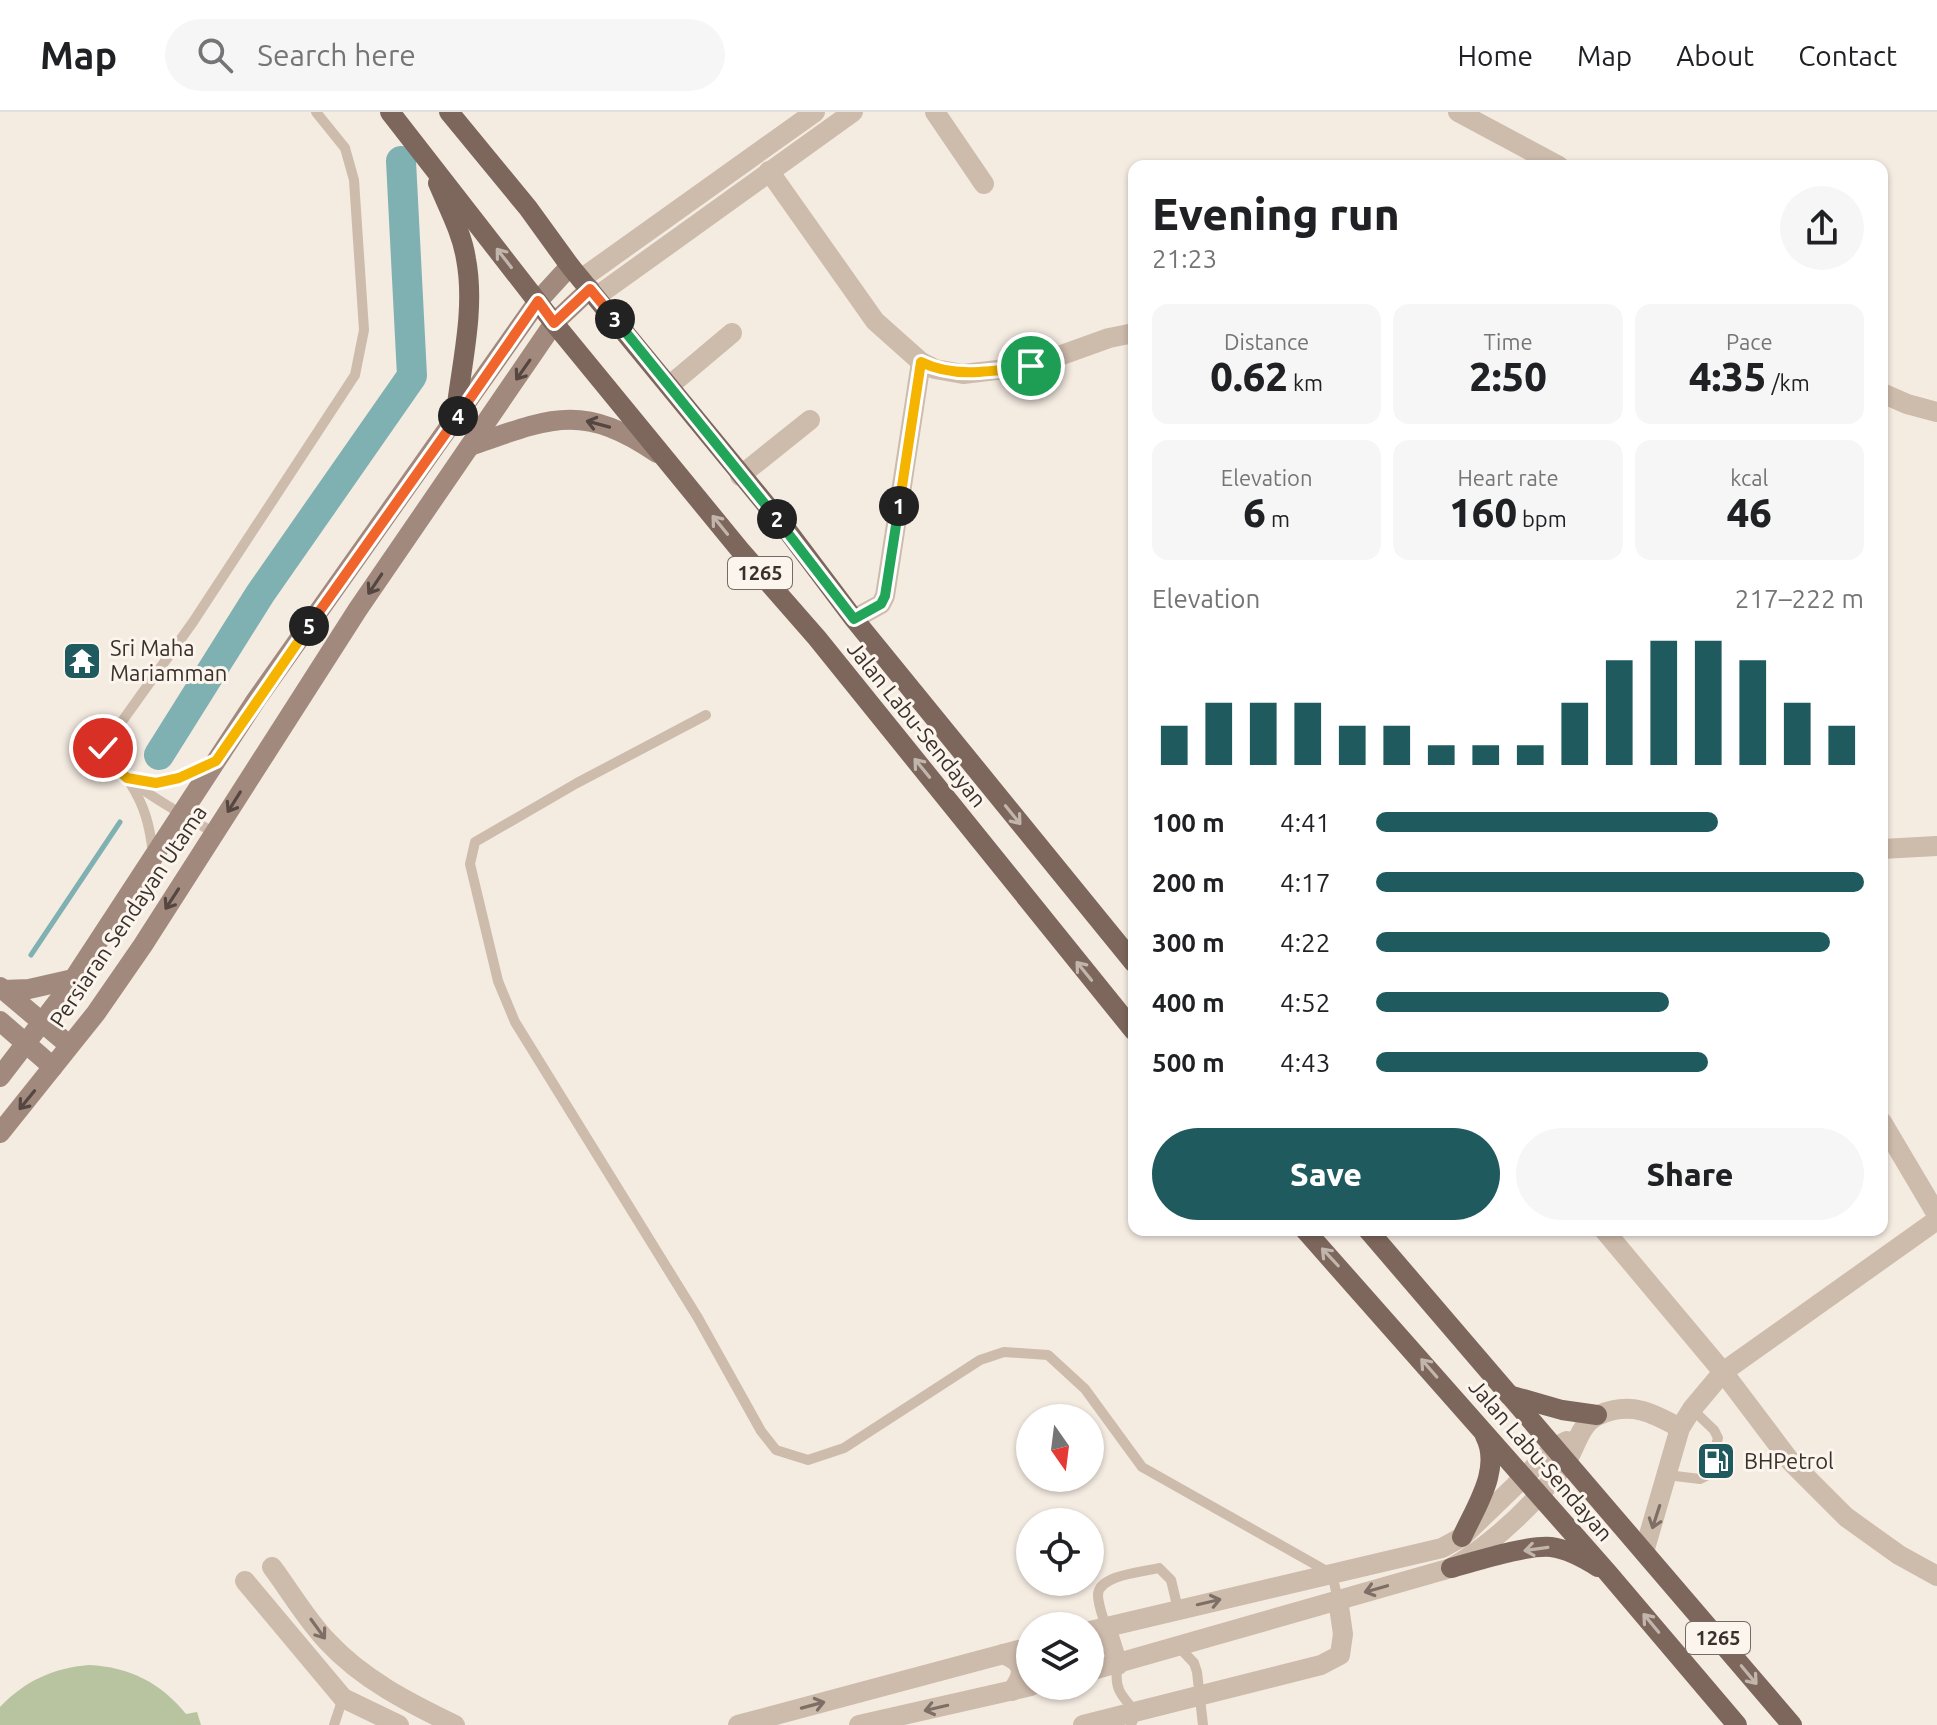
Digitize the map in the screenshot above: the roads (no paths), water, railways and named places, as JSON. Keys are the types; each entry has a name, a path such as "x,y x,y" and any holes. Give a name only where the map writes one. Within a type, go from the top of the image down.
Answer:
{"main road":[{"name":"Jalan Labu-Sendayan","path":"390,112 554,323 740,550 817,638 1128,1024"},
{"name":"Jalan Labu-Sendayan","path":"449,112 1128,956"},
{"path":"429,162 466,258 469,312 455,421"},
{"name":"Persiaran Sendayan Utama","path":"0,1077 73,979 256,700 538,301 585,282"},
{"name":"Persiaran Sendayan Utama","path":"0,1133 96,1013 358,609 585,282"},
{"path":"470,446 544,422 573,418 629,434 667,460"},
{"path":"2,988 29,989 73,979"},
{"path":"2,988 69,1045"},
{"path":"0,1021 53,1067"},
{"name":"Jalan Labu-Sendayan","path":"1310,1236 1540,1495 1737,1725"},
{"name":"Jalan Labu-Sendayan","path":"1373,1236 1792,1725"},
{"path":"1509,1395 1562,1410 1597,1415"},
{"path":"1462,1537 1490,1473 1488,1443 1480,1427"},
{"path":"1451,1568 1550,1547 1579,1556 1608,1573"}],"street":[{"path":"585,282 815,112"},
{"path":"585,282 769,171 853,112"},
{"path":"935,112 984,184"},
{"path":"1458,112 1548,160"},
{"path":"769,171 875,321 921,362 935,369 963,374 1031,366 1128,334"},
{"path":"669,386 732,333"},
{"path":"854,619 881,604 885,596 921,362"},
{"path":"1888,396 1937,412"},
{"path":"740,476 810,420"},
{"path":"1888,849 1937,846"},
{"path":"1644,1552 1680,1428 1723,1372 1937,1218 1888,1132"},
{"path":"1609,1236 1723,1372 1791,1462 1846,1517 1899,1555 1937,1576"},
{"path":"1104,1628 1442,1548 1462,1537 1525,1478 1561,1454 1597,1415 1626,1409 1649,1410 1680,1428"},
{"path":"1104,1668 1451,1568 1477,1553 1540,1495 1561,1454"},
{"path":"272,1567 327,1641 367,1676 409,1704 455,1725"},
{"path":"245,1581 343,1698 399,1725"},
{"path":"1083,1725 1134,1718 1200,1696 1321,1665 1340,1655 1343,1634 1338,1600"},
{"path":"1104,1640 1118,1665"},
{"path":"738,1725 1016,1651"},
{"path":"1003,1654 1016,1659"},
{"path":"859,1725 1016,1689"}],"lane":[{"path":"214,833 127,778 111,763 103,748 193,622 355,375 364,330 354,180 345,148 316,112"},
{"path":"706,715 577,783 475,842 470,864 498,981 515,1022 698,1318 761,1431 776,1450 808,1460 844,1448 980,1360 1004,1352 1048,1355 1085,1389 1142,1467 1332,1574 1338,1600"},
{"path":"127,778 156,783 179,778 216,761"},
{"path":"127,778 141,800 150,825 153,858"},
{"path":"1667,1475 1700,1479 1708,1475 1718,1438 1692,1409"},
{"path":"1098,1612 1100,1585 1109,1579 1159,1568 1171,1580 1178,1609"},
{"path":"1178,1646 1194,1663 1203,1725"},
{"path":"1118,1665 1115,1685 1134,1718"},
{"path":"334,1725 343,1698"}],"waterway":[{"path":"159,755 260,594 412,376 401,161"},
{"path":"31,955 120,822"}],"place":[{"name":"Sri Maha Mariamman","path":"82,661"},
{"name":"BHPetrol","path":"1716,1461"}]}
